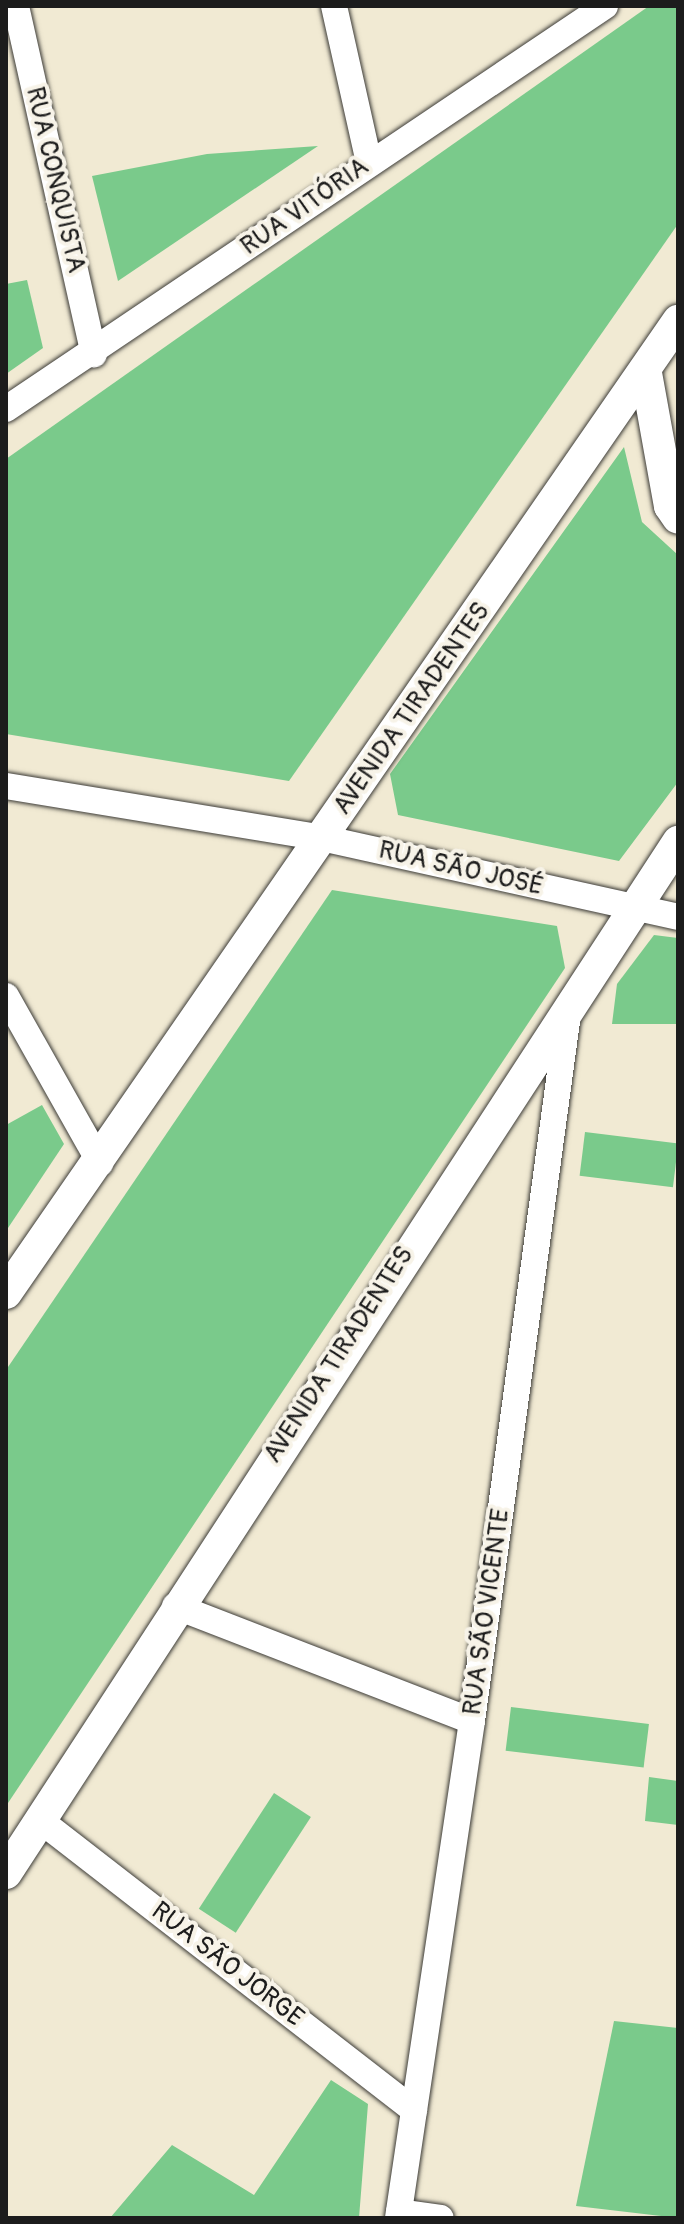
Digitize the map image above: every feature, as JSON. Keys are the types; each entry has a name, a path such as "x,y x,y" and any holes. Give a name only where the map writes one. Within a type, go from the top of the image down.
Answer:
{"street":[{"name":"RUA CONQUISTA","path":"16,6 94,354"},
{"path":"334,6 369,163"},
{"name":"RUA VITÓRIA","path":"6,409 94,354 369,163 605,6"},
{"name":"AVENIDA TIRADENTES","path":"6,1293 100,1163 646,373 678,321"},
{"path":"646,373 670,506 678,518"},
{"name":"RUA SÃO JOSÉ","path":"6,786 322,838 678,917"},
{"name":"AVENIDA TIRADENTES","path":"6,1873 175,1606 678,842"},
{"path":"6,996 100,1163"},
{"name":"RUA SÃO VICENTE","path":"398,2215 472,1721 569,1004"},
{"path":"175,1606 472,1721"},
{"name":"RUA SÃO JORGE","path":"41,1821 414,2110"},
{"path":"398,2215 441,2218"}],"green space":[{"path":"649,6 678,6 678,224 289,781 6,734 6,459"},
{"path":"318,146 118,281 92,176 207,154"},
{"path":"27,280 43,348 6,374 6,284"},
{"path":"624,447 642,522 678,555 678,782 619,861 398,815 390,774"},
{"path":"332,890 557,926 565,968 6,1806 6,1370"},
{"path":"654,935 678,938 678,1024 612,1024 617,984"},
{"path":"42,1105 64,1144 6,1231 6,1125"},
{"path":"585,1132 678,1143 673,1187 580,1176"},
{"path":"511,1707 649,1724 644,1768 506,1751"},
{"path":"649,1777 678,1781 678,1825 645,1821"},
{"path":"274,1793 311,1817 236,1933 199,1909"},
{"path":"614,2021 678,2028 678,2218 576,2206"},
{"path":"331,2080 368,2104 359,2218 110,2218 172,2145 254,2195"}]}
